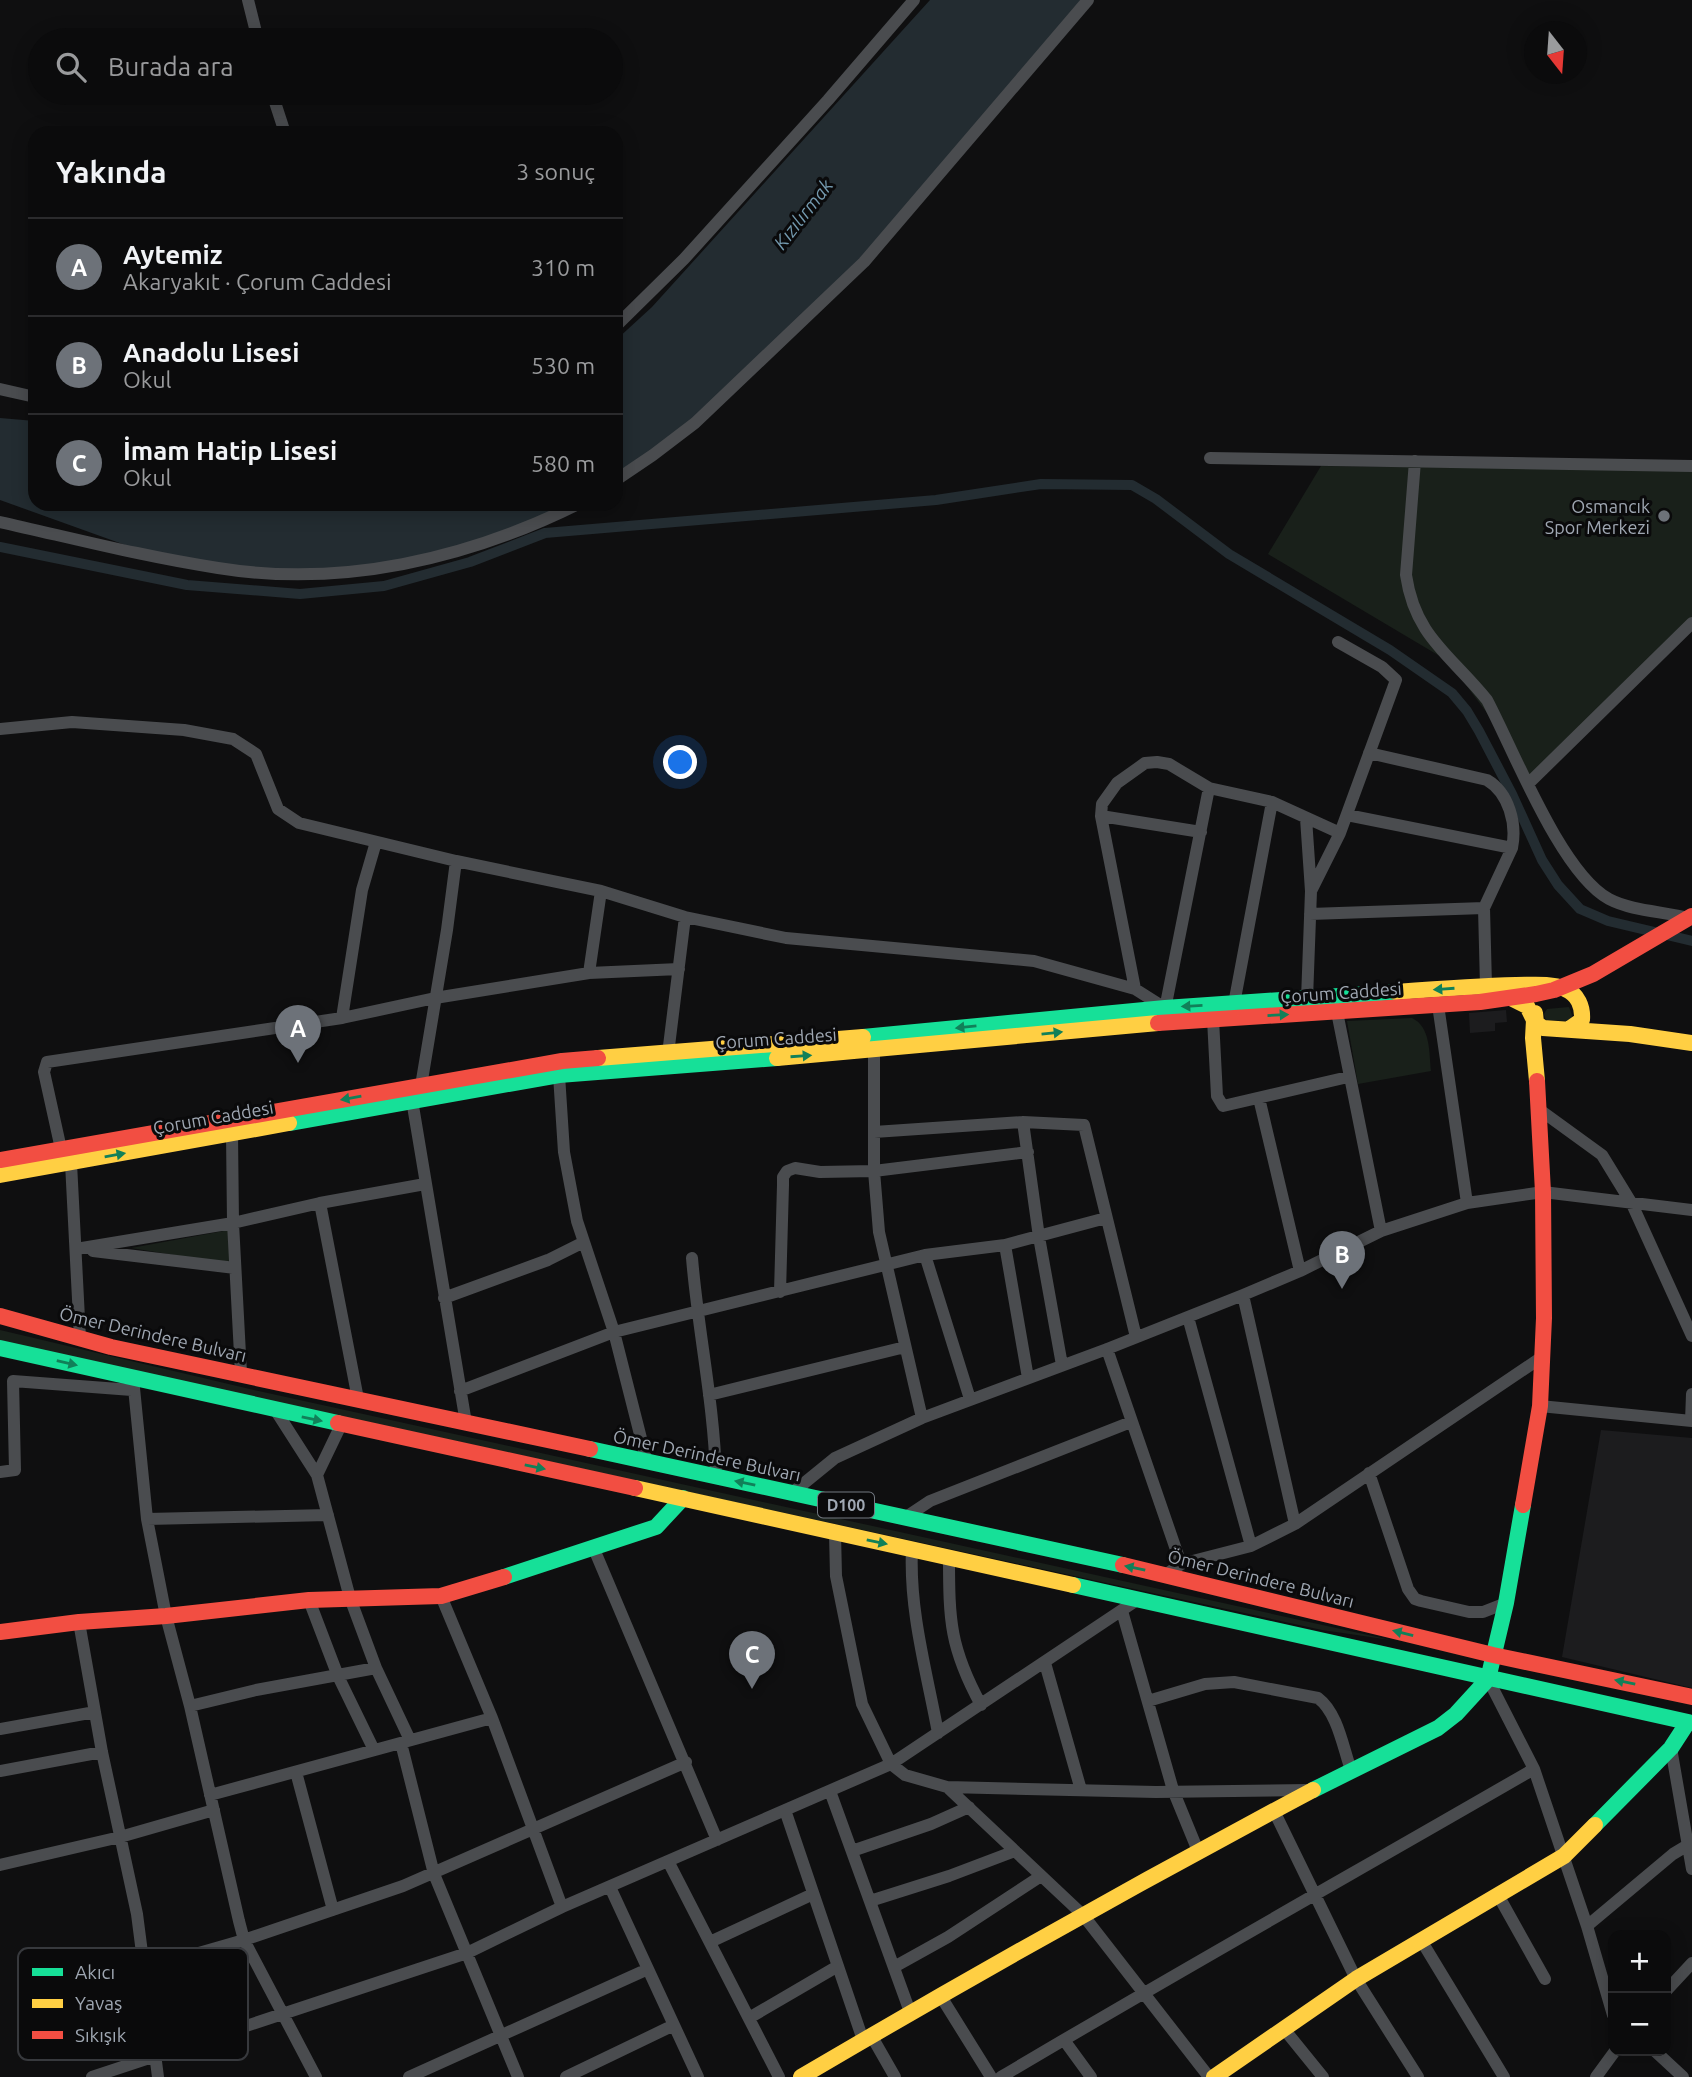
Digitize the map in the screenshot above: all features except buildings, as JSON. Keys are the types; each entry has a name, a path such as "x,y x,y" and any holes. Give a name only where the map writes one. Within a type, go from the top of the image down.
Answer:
{"main road":[{"name":"Çorum Caddesi","path":"1164,1015 1213,1019 1337,1012 1438,1005 1542,993 1583,978 1691,918"},
{"path":"1569,1029 1582,1020 1583,1011 1578,988 1583,978"},
{"name":"Çorum Caddesi","path":"0,1175 559,1075 1164,1015 1234,1004 1486,986 1561,987"},
{"path":"1561,987 1572,992 1598,1021 1630,1034"},
{"path":"801,2077 910,2012 1198,1851 1351,1770 1438,1728 1456,1714 1488,1679 1506,1603 1540,1406 1543,1192 1537,1003 1542,993"},
{"path":"1511,998 1528,1008 1537,1028"},
{"path":"1537,1028 1630,1034 1692,1043"},
{"name":"Çorum Caddesi","path":"0,1160 562,1061 874,1043"},
{"name":"Ömer Derindere Bulvarı","path":"0,1316 111,1348 241,1373 1166,1574 1493,1655 1692,1697"},
{"name":"D100","path":"0,1348 132,1384 276,1411 683,1498 1690,1722"},
{"path":"0,1632 309,1600 441,1596 656,1527 683,1498"},
{"path":"1211,2077 1356,1979 1564,1856 1671,1748 1690,1722"}],"street":[{"path":"248,0 255,28"},
{"path":"623,319 684,258 828,100 914,0"},
{"path":"623,475 695,423 864,262 1088,0"},
{"path":"276,105 283,126"},
{"path":"0,389 28,395"},
{"path":"1210,458 1692,466"},
{"path":"1415,461 1406,575 1413,607 1428,636 1487,701 1528,784 1571,860 1597,891 1622,904 1691,918"},
{"path":"0,522 219,569 326,573 383,568 445,555 511,534 562,511"},
{"path":"1528,784 1692,623"},
{"path":"1311,891 1340,833 1396,680 1382,667 1338,642"},
{"path":"0,729 72,722 184,730 233,739 256,754 278,809 299,823 456,861 601,891 685,917 786,938 1034,961 1135,989 1164,1015"},
{"path":"1369,753 1481,778 1494,784 1504,799 1514,824 1512,848 1484,908 1486,986"},
{"path":"1135,989 1101,816 1102,804 1117,783 1145,763 1169,764 1209,788 1272,802 1340,833"},
{"path":"1164,1015 1209,788"},
{"path":"1234,1004 1272,802"},
{"path":"1347,815 1512,848"},
{"path":"1101,816 1201,832"},
{"path":"1306,818 1311,891 1307,999"},
{"path":"342,1018 362,890 376,842"},
{"path":"421,1086 456,861"},
{"path":"589,974 601,891"},
{"path":"1310,914 1484,908"},
{"path":"668,1054 685,917"},
{"path":"80,1338 71,1163 61,1149 44,1072 47,1062 342,1018 435,998 589,974 679,969"},
{"path":"1438,1005 1467,1203"},
{"path":"1337,1012 1381,1231"},
{"path":"1213,1019 1219,1102 1222,1106 1228,1107 1348,1077"},
{"path":"874,1043 874,1171 879,1232 922,1418"},
{"path":"559,1075 564,1152 577,1221 614,1332 647,1462"},
{"path":"1259,1098 1300,1271"},
{"path":"412,1100 466,1423"},
{"path":"1540,1110 1602,1155 1632,1204 1688,1318 1692,1336"},
{"path":"874,1132 1023,1122 1084,1125 1136,1337"},
{"path":"1023,1122 1039,1237 1062,1365"},
{"path":"232,1134 233,1223 241,1373"},
{"path":"780,1292 783,1185 787,1171 795,1168 820,1172 874,1171 1028,1152"},
{"path":"76,1249 233,1223 320,1203 425,1184"},
{"path":"792,1493 835,1458 922,1418 1243,1295 1300,1271 1381,1231 1467,1203 1543,1192 1692,1210"},
{"path":"320,1203 358,1399"},
{"path":"460,1391 614,1332 925,1255 1004,1245 1106,1218"},
{"path":"444,1298 548,1260 584,1242"},
{"path":"1004,1245 1028,1378"},
{"path":"76,1249 235,1268"},
{"path":"925,1255 970,1399"},
{"path":"692,1258 696,1312 715,1430 716,1477"},
{"path":"1243,1295 1294,1524"},
{"path":"1188,1317 1251,1546"},
{"path":"709,1395 905,1347"},
{"path":"1107,1349 1181,1564"},
{"path":"1166,1574 1181,1564 1251,1546 1294,1524 1542,1357"},
{"path":"0,1472 15,1470 13,1381 132,1384 147,1519 166,1616 190,1706 244,1940 316,2077"},
{"path":"1540,1406 1691,1421 1692,1394"},
{"path":"276,1411 317,1475 351,1598 406,1742 434,1874 518,2077"},
{"path":"905,1518 930,1501 1131,1422"},
{"path":"317,1475 341,1425"},
{"path":"1369,1473 1408,1589 1415,1599 1469,1612 1490,1611 1506,1603"},
{"path":"147,1519 328,1515"},
{"path":"835,1533 836,1576 862,1704 891,1764 905,1776 947,1787 1156,1792 1314,1790"},
{"path":"594,1549 717,1840"},
{"path":"912,1549 911,1577 938,1733"},
{"path":"949,1557 952,1632 963,1672 981,1705"},
{"path":"441,1596 492,1718 562,1907"},
{"path":"248,2026 467,1953 562,1907 891,1764 1138,1599"},
{"path":"309,1600 338,1676 374,1750"},
{"path":"1122,1611 1173,1790 1198,1851"},
{"path":"79,1622 102,1752 137,1914 141,1948"},
{"path":"1045,1663 1081,1790"},
{"path":"190,1706 256,1690 376,1668"},
{"path":"1488,1679 1534,1769 1587,1926 1608,1998"},
{"path":"1148,1701 1205,1684 1234,1682 1318,1698 1326,1704 1331,1714 1351,1770"},
{"path":"0,1729 95,1712"},
{"path":"210,1795 492,1718"},
{"path":"1671,1748 1692,1869"},
{"path":"0,1771 102,1752"},
{"path":"216,1948 434,1874 685,1762"},
{"path":"1001,2077 1534,1769"},
{"path":"296,1772 333,1910"},
{"path":"947,1787 1083,1915 1211,2077"},
{"path":"830,1791 910,2012"},
{"path":"852,1851 931,1824 969,1807"},
{"path":"785,1810 838,1966 867,2038 895,2077"},
{"path":"0,1865 120,1837 214,1811"},
{"path":"1273,1811 1317,1895 1356,1979 1418,2077"},
{"path":"1587,1926 1673,1854 1688,1845"},
{"path":"870,1901 949,1876 1015,1851"},
{"path":"668,1861 779,2077"},
{"path":"894,1967 948,1937 1041,1876"},
{"path":"610,1887 698,2077"},
{"path":"710,1942 813,1894"},
{"path":"1498,1895 1545,1979"},
{"path":"1421,1940 1504,2077"},
{"path":"1671,1986 1692,1963"},
{"path":"749,2018 838,1966"},
{"path":"409,2077 648,1969"},
{"path":"940,1995 991,2077"},
{"path":"566,2077 674,2025"},
{"path":"1284,2029 1323,2077"},
{"path":"1064,2040 1091,2077"},
{"path":"1596,2077 1611,2056"},
{"path":"1660,2056 1683,2077"},
{"path":"92,2077 144,2060"}],"shaded area":[{"path":"1321,466 1692,470 1692,623 1528,784 1487,713 1448,661 1268,554"},
{"path":"1569,1007 1571,1021 1546,1020 1544,1014 1547,1009"},
{"path":"1506,1010 1507,1022 1495,1023 1495,1031 1470,1033 1469,1013"},
{"path":"1412,1018 1426,1034 1431,1071 1358,1084 1347,1021"},
{"path":"229,1230 230,1264 131,1248"},
{"path":"0,1330 254,1390 1391,1640 1322,1630 0,1342"},
{"path":"1601,1430 1692,1438 1692,1688 1562,1657"}],"water":[{"name":"Kızılırmak","path":"930,0 1088,0 864,262 695,423 623,475 623,334 652,307"},
{"path":"0,418 28,420 28,510 0,500"},
{"path":"31,511 560,511 445,555 295,574 153,555"}],"waterway":[{"path":"0,547 187,585 300,594 384,586 470,562 545,533 936,500 1041,484 1132,485 1156,499 1229,554 1390,650 1452,693 1479,731 1542,860 1558,885 1580,909 1608,921 1692,941"}],"traffic: fast":[{"path":"863,1037 1165,1008 1396,992"},
{"path":"289,1123 559,1075 777,1058"},
{"path":"0,1348 338,1423"},
{"path":"590,1449 1123,1565"},
{"path":"504,1577 656,1527 683,1498"},
{"path":"1313,1790 1438,1728 1456,1714 1488,1679 1506,1603 1523,1505"},
{"path":"1073,1585 1692,1723"},
{"path":"1595,1825 1671,1748 1688,1722"}],"traffic: slow":[{"path":"1396,992 1501,985 1560,987 1570,991 1582,1010 1582,1020 1569,1029"},
{"path":"1511,998 1527,1006 1534,1020 1537,1081"},
{"path":"1535,1013 1536,1023 1543,1028 1630,1034 1692,1043"},
{"path":"777,1058 1158,1023"},
{"path":"598,1058 863,1037"},
{"path":"0,1175 289,1123"},
{"path":"635,1488 1073,1585"},
{"path":"801,2077 1055,1931 1313,1790"},
{"path":"1214,2077 1356,1979 1564,1856 1595,1825"}],"traffic: jam":[{"path":"1158,1023 1480,1002 1536,994 1554,990 1593,974 1692,916"},
{"path":"0,1160 562,1061 598,1058"},
{"path":"1523,1505 1540,1406 1544,1318 1543,1192 1537,1081"},
{"path":"0,1316 111,1347 590,1449"},
{"path":"338,1423 635,1488"},
{"path":"1123,1565 1493,1655 1692,1697"},
{"path":"0,1632 309,1600 441,1596 504,1577"}],"place":[{"name":"Osmancık Spor Merkezi","path":"1664,516"},
{"name":"Aytemiz","path":"298,1063"},
{"name":"Anadolu Lisesi","path":"1342,1289"},
{"name":"İmam Hatip Lisesi","path":"752,1689"}]}
